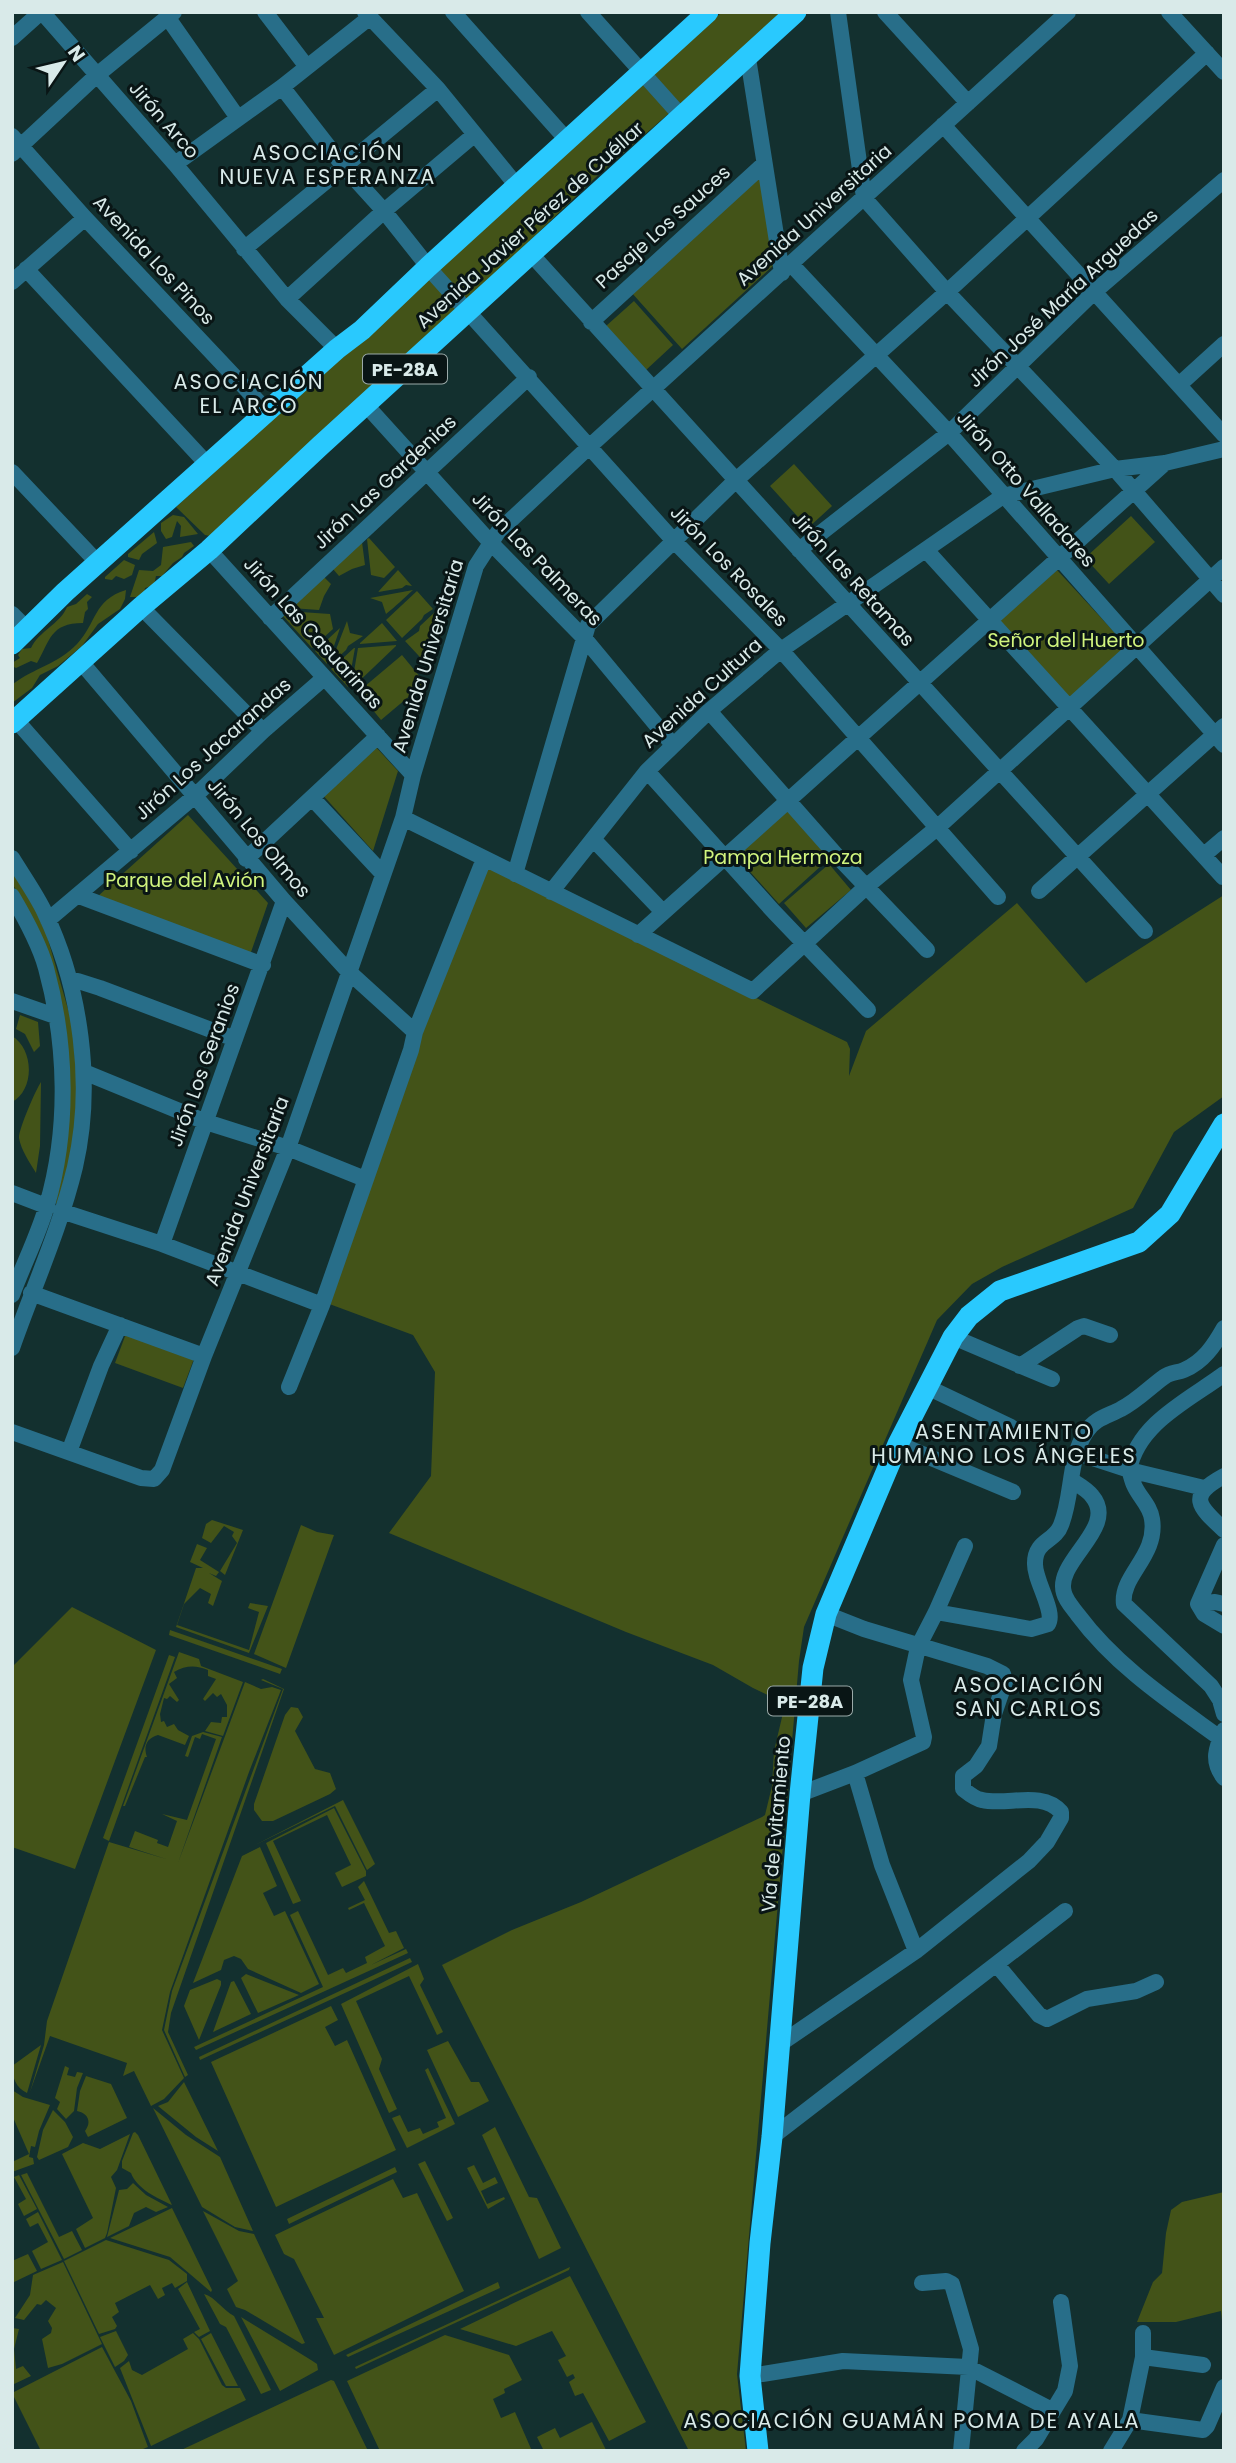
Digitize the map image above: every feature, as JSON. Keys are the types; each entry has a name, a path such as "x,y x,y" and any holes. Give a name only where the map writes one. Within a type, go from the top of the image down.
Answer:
{"highway":[{"name":"Avenida Javier Pérez de Cuéllar","path":"20,637 267,411 362,330 708,12"},
{"name":"Avenida Javier Pérez de Cuéllar","path":"14,721 209,550 796,12"},
{"name":"Vía de Evitamiento","path":"758,2451 750,2376 760,2243 772,2137 813,1668 826,1614 898,1444 953,1337 969,1317 1000,1291 1139,1242 1170,1214 1224,1124"}],"street":[{"path":"12,38 42,12"},
{"name":"Jirón Arco","path":"42,12 175,164 287,299 337,349"},
{"path":"265,12 307,68"},
{"path":"453,12 567,140"},
{"path":"588,12 682,117"},
{"path":"838,12 864,198 947,292 1115,469 1224,595"},
{"path":"885,12 968,103"},
{"name":"Avenida Universitaria","path":"69,1452 141,1478 154,1479 162,1470 204,1356 288,1148 402,818 476,566 490,542 590,446 1068,12"},
{"path":"1169,12 1224,72"},
{"path":"15,145 171,15 239,118"},
{"path":"175,164 282,88 367,15 438,89 517,186"},
{"path":"515,874 588,625 736,481 1207,53"},
{"path":"748,58 764,164 787,268"},
{"name":"Jirón Los Rosales","path":"282,88 428,267 673,540 781,650 998,897"},
{"path":"244,249 438,89"},
{"path":"943,125 1224,435"},
{"path":"287,299 384,211 474,135"},
{"name":"Avenida Los Pinos","path":"15,145 267,411"},
{"name":"Pasaje Los Sauces","path":"591,322 764,164"},
{"name":"Jirón José María Arguedas","path":"799,550 949,433 1020,367 1093,293 1224,180"},
{"path":"12,282 85,218"},
{"name":"Jirón Las Retamas","path":"531,254 1145,931"},
{"name":"Jirón Otto Valladares","path":"787,268 877,354 1137,647 1221,735"},
{"path":"26,269 208,465"},
{"path":"1180,384 1224,344"},
{"name":"Jirón Las Gardenias","path":"270,618 529,377"},
{"name":"Jirón Las Palmeras","path":"366,405 490,542 585,639 673,745"},
{"name":"Avenida Cultura","path":"551,892 647,771 709,711 781,650 1003,496 1115,469 1165,463 1224,449"},
{"path":"638,935 1165,463"},
{"path":"12,472 98,563"},
{"name":"Jirón Las Casuarinas","path":"209,550 413,775"},
{"path":"926,550 1223,877"},
{"path":"402,818 754,991 867,886 937,827 1224,567"},
{"path":"141,607 263,731"},
{"path":"12,614 20,637"},
{"name":"Jirón Los Olmos","path":"81,662 196,795 246,859 349,972 415,1032"},
{"name":"Jirón Los Jacarandas","path":"48,920 196,795 324,678"},
{"path":"709,711 927,950"},
{"name":"Jirón Los Jacarandas","path":"14,721 131,851"},
{"path":"1038,891 1149,793 1221,735"},
{"path":"246,859 378,736"},
{"path":"647,771 774,912 868,1010"},
{"path":"312,799 383,874"},
{"path":"1204,855 1224,838"},
{"path":"593,839 663,912"},
{"path":"12,858 48,920 70,981 80,1025 84,1072 75,1166 13,1288"},
{"path":"289,1387 322,1305 415,1032 484,859"},
{"path":"12,896 46,967 55,1016 62,1081 62,1128 54,1209 31,1293 12,1348"},
{"path":"79,896 263,965"},
{"name":"Jirón Los Geranios","path":"162,1244 284,901"},
{"path":"70,981 100,988 235,1039"},
{"path":"12,1001 55,1016"},
{"path":"84,1072 206,1122 288,1148 365,1179"},
{"path":"12,1193 162,1244 322,1305"},
{"path":"31,1293 204,1356"},
{"path":"12,1432 69,1452 101,1366 120,1325"},
{"path":"1020,1366 1078,1328 1084,1326 1110,1335"},
{"path":"936,1612 1031,1629 1048,1624 1051,1617 1036,1573 1035,1558 1042,1543 1059,1530 1083,1437 1093,1424 1105,1415 1122,1409 1162,1377 1196,1364 1213,1348 1224,1328"},
{"path":"953,1337 1052,1379"},
{"path":"1224,1374 1177,1405 1158,1422 1136,1450 1129,1470 1134,1487 1151,1511 1153,1521 1148,1552 1125,1588 1124,1604 1211,1686 1220,1700 1224,1714"},
{"path":"927,1387 1011,1427"},
{"path":"898,1444 1013,1492"},
{"path":"1077,1453 1129,1470 1204,1488"},
{"path":"1224,1476 1204,1488 1200,1497 1202,1507 1224,1530"},
{"path":"1071,1480 1092,1496 1098,1514 1095,1529 1066,1573 1063,1586 1066,1597 1091,1632 1129,1670 1222,1734 1216,1749 1215,1762 1224,1778"},
{"path":"1198,1604 1224,1545"},
{"path":"800,1794 923,1742 911,1679 918,1647 965,1546"},
{"path":"1198,1604 1224,1604"},
{"path":"1198,1604 1204,1614 1224,1626"},
{"path":"780,2044 916,1951 1039,1852 1061,1818 1061,1812 1056,1806 1036,1800 981,1800 963,1789 963,1776 976,1766 989,1746 993,1714 1005,1682 1003,1674 987,1666 918,1647 826,1614"},
{"path":"855,1773 882,1865 916,1951"},
{"path":"772,2137 1065,1911"},
{"path":"997,1965 1043,2018 1087,2000 1136,1992 1156,1982"},
{"path":"922,2283 946,2281 952,2284 971,2349 961,2451"},
{"path":"1024,2451 1036,2439 1066,2390 1069,2366 1061,2302"},
{"path":"1111,2451 1130,2420 1143,2357 1143,2333"},
{"path":"1143,2357 1203,2365"},
{"path":"750,2376 843,2361 968,2367 1052,2410"},
{"path":"1130,2420 1203,2430 1224,2387"}],"green space":[{"path":"722,12 785,12 595,178 463,305 210,536 205,535 176,507"},
{"path":"761,175 775,264 682,349 631,292"},
{"path":"634,301 673,345 646,370 606,326"},
{"path":"794,464 832,506 808,528 770,486"},
{"path":"173,515 184,517 198,534 180,537 181,526 177,521 172,537 166,539 161,531 161,523"},
{"path":"1131,516 1155,542 1109,584 1085,558"},
{"path":"154,532 157,543 142,554 139,560 128,557 128,554"},
{"path":"369,538 395,567 384,578 371,575"},
{"path":"191,542 194,546 162,576 156,576 154,585 145,588 144,593 137,597 130,597 139,570 153,571 161,565 163,547"},
{"path":"362,542 365,565 339,576 333,569"},
{"path":"124,560 135,565 132,575 124,579 116,576 112,580 105,579 105,577"},
{"path":"398,570 412,586 378,592"},
{"name":"Señor del Huerto","path":"1057,570 1128,647 1068,702 996,624"},
{"path":"324,577 331,584 319,610 291,608"},
{"path":"126,590 120,609 98,624 82,646 58,666 40,675 32,688 12,703 13,684 70,651 83,636 101,606 115,594"},
{"path":"413,590 386,614 382,602 370,598"},
{"path":"417,591 433,609 402,638 386,620"},
{"path":"87,594 92,597 87,602 88,609 83,623 57,630 37,663 31,661 16,668 12,666 12,663 20,658 18,655 22,649 31,648 67,607 76,604"},
{"path":"286,611 330,614 333,629 312,648 282,615"},
{"path":"435,612 445,622 431,669 405,641 419,631 420,626"},
{"path":"347,621 350,633 363,636 348,646 330,665"},
{"path":"382,623 397,641 360,644 360,643"},
{"path":"340,628 331,655 327,658 327,664 315,651"},
{"path":"396,646 351,689 358,648"},
{"path":"355,648 348,687 331,669"},
{"path":"402,655 425,683 381,720 358,692"},
{"path":"374,745 398,771 373,851 321,793"},
{"name":"Pampa Hermoza","path":"789,807 832,856 779,904 735,855"},
{"name":"Parque del Avión","path":"188,815 268,903 250,955 97,897"},
{"path":"829,864 851,890 806,928 784,903"},
{"path":"491,866 565,905 847,1042 850,1049 849,1076 866,1031 1017,903 1086,983 1224,895 1224,1096 1174,1132 1133,1208 1002,1267 972,1284 937,1320 804,1627 737,2374 746,2451 689,2451 442,1965 512,1930 581,1902 765,1815 772,1786 774,1751 783,1713 782,1702 713,1665 626,1632 389,1533 431,1476 435,1372 413,1335 324,1302 482,869"},
{"path":"12,868 43,922 72,1023 77,1081 76,1137 57,1206 67,1134 36,926 12,883"},
{"path":"20,1015 38,1022 40,1046 34,1052 25,1034 16,1029"},
{"path":"12,1036 25,1050 29,1069 25,1088 12,1102"},
{"path":"41,1082 40,1146 36,1173 19,1138 21,1127"},
{"path":"127,1331 195,1356 183,1388 115,1363"},
{"path":"212,1520 243,1530 225,1575 220,1571 237,1543 232,1536 234,1532 224,1526 211,1543 202,1538 206,1524"},
{"path":"301,1525 334,1535 286,1668 254,1654"},
{"path":"197,1544 207,1548 200,1560 219,1572 216,1576 209,1573 222,1581 213,1606 208,1603 211,1594 200,1588 184,1604 177,1625 249,1650 259,1612 248,1608 250,1603 268,1606 249,1653 176,1627 196,1568 203,1568 190,1562"},
{"path":"72,1607 156,1650 75,1869 12,1847 12,1667"},
{"path":"170,1630 282,1669 280,1674 169,1635"},
{"path":"179,1652 199,1659 201,1666 243,1682 223,1736 205,1731 211,1722 221,1723 222,1717 227,1717 227,1705 221,1694 217,1697 213,1693 205,1701 203,1699 216,1679 208,1676 208,1670 199,1667 191,1666 174,1672 177,1678 169,1684 179,1700 177,1702 170,1696 164,1698 161,1722 164,1721 167,1727 174,1724 178,1730 189,1736 185,1745 158,1735 149,1740 145,1749 147,1757 123,1806"},
{"path":"169,1655 175,1657 109,1841 103,1838"},
{"path":"261,1680 284,1689 171,2013 168,2032 188,2075 185,2077 164,2030 172,1991 283,1689"},
{"path":"245,1682 261,1689 272,1687 281,1690 170,1992 162,2030 184,2078 164,2099 151,2106 134,2071 123,2076 127,2063 50,2036 30,2092 44,2045 47,2021 109,1842 166,1859 129,1847 135,1831 168,1847 177,1821 162,1814 187,1820 216,1739 202,1734 200,1739 195,1737 188,1757 185,1756 192,1736 203,1732 222,1737 178,1863"},
{"path":"291,1707 298,1708 303,1717 295,1731 315,1769 330,1773 336,1789 273,1821 262,1821 254,1810 254,1804 285,1715"},
{"path":"343,1800 375,1864 367,1870 335,1806 245,1850"},
{"path":"334,1808 366,1871 366,1876 342,1887 335,1873 351,1865 327,1815 273,1841 301,1901 293,1904 266,1843"},
{"path":"260,1847 277,1886 263,1893 274,1916 285,1911 319,1984 301,1993 248,1969 241,1959 234,1956 224,1960 221,1970 193,1983 242,1856"},
{"path":"364,1881 389,1933 396,1931 404,1948 371,1965 406,1949 408,1953 196,2050 194,2047 323,1987 290,1915 298,1911 328,1975 343,1968 346,1973 367,1963 365,1957 385,1946 364,1903 349,1910 348,1908 365,1900 358,1887"},
{"path":"410,1958 412,1962 200,2060 199,2057"},
{"path":"418,1964 424,1979 420,1985 443,2032 437,2035 409,1976 356,2001 382,2059 379,2069 397,2109 389,2113 341,2004"},
{"path":"246,1974 299,1995 258,2013 241,1978"},
{"path":"217,1979 221,1981 221,1985 199,2040 184,2006 190,1990"},
{"path":"234,1981 251,2014 213,2032 231,1982"},
{"path":"331,2006 338,2020 325,2027 335,2046 347,2040 396,2150 276,2207 211,2062"},
{"path":"448,2041 471,2082 479,2082 489,2101 458,2117 427,2050"},
{"path":"41,2045 27,2093 15,2082 12,2066"},
{"path":"65,2066 69,2068 67,2075 75,2077 77,2072 83,2073 77,2088 74,2111 66,2119 57,2109 60,2102 55,2098"},
{"path":"428,2068 455,2124 407,2148 392,2118 400,2115 408,2132 420,2128 423,2134 439,2127 437,2122 446,2118 425,2070"},
{"path":"86,2076 111,2084 127,2118 88,2137 85,2131 88,2118 77,2111"},
{"path":"184,2082 218,2151 158,2106 168,2102"},
{"path":"12,2090 23,2097 50,2105 35,2147 31,2146 29,2157 33,2158 34,2164 12,2172 12,2162 29,2154 12,2115"},
{"path":"153,2108 186,2135 220,2157 253,2231 235,2227 202,2207"},
{"path":"53,2110 65,2122 73,2137 68,2147 39,2160 37,2157 43,2130"},
{"path":"495,2127 529,2197 537,2198 561,2248 539,2259 482,2135"},
{"path":"135,2132 172,2205 148,2192 138,2184 131,2173 122,2168 122,2161"},
{"path":"130,2134 117,2170 111,2177 116,2188 107,2233 105,2238 85,2248 76,2229 93,2218 62,2154 83,2143 100,2149"},
{"path":"425,2161 453,2218 447,2221 418,2164"},
{"path":"474,2165 483,2183 495,2177 498,2183 481,2191 487,2204 504,2197 505,2199 488,2209 467,2168"},
{"path":"395,2167 397,2172 289,2224 287,2219"},
{"path":"27,2173 59,2237 72,2231 82,2250 64,2259 21,2175"},
{"path":"19,2175 37,2209 24,2216 18,2204 26,2199 14,2177"},
{"path":"393,2179 403,2198 417,2193 464,2291 334,2355 316,2318 324,2318 294,2259 284,2254 275,2235"},
{"path":"133,2183 146,2195 168,2207 156,2212 146,2207 134,2213 129,2226 107,2237 119,2190 127,2189"},
{"path":"1224,2192 1224,2341 1221,2311 1176,2322 1137,2322 1153,2282 1162,2273 1171,2210 1182,2202"},
{"path":"172,2208 211,2292 170,2257 110,2238"},
{"path":"203,2211 239,2231 254,2234 305,2343 302,2344 236,2307 227,2289 238,2281"},
{"path":"38,2212 62,2260 41,2269 32,2251 48,2242 38,2223 30,2227 26,2219"},
{"path":"106,2240 169,2260 187,2274 187,2281 175,2288 172,2283 162,2288 165,2295 158,2299 150,2285 115,2303 119,2312 112,2317 117,2326 99,2334 64,2261"},
{"path":"28,2254 37,2271 12,2283 12,2261"},
{"path":"63,2262 102,2344 48,2368 42,2339 51,2333 52,2328 48,2321 56,2308 46,2300 41,2305 37,2304 24,2320 15,2318 30,2295 33,2275"},
{"path":"570,2267 569,2270 356,2369 355,2367"},
{"path":"570,2276 646,2422 609,2441 583,2393 575,2396 569,2382 575,2378 573,2374 567,2377 558,2360 566,2356 552,2331 516,2346 460,2329"},
{"path":"187,2282 210,2331 199,2337 194,2332 200,2329 178,2289"},
{"path":"498,2282 500,2288 348,2357 346,2355"},
{"path":"204,2294 234,2316 271,2390 261,2394 226,2327 220,2324"},
{"path":"241,2317 317,2364 318,2370 280,2391"},
{"path":"12,2328 19,2329 14,2349 16,2369 23,2366 31,2376 12,2385"},
{"path":"116,2331 128,2355 115,2367 100,2337"},
{"path":"193,2333 199,2339 222,2385 226,2388 240,2388 246,2400 151,2446 120,2368 129,2361 132,2370 142,2375 188,2349 183,2339"},
{"path":"211,2333 238,2386 226,2386 201,2339"},
{"path":"445,2335 509,2355 522,2380 504,2389 505,2393 493,2399 501,2418 515,2412 532,2451 380,2451 347,2381"},
{"path":"102,2347 131,2401 148,2447 138,2451 41,2451 12,2393"},
{"path":"331,2380 334,2381 368,2451 179,2451"},
{"path":"592,2422 606,2450 544,2451 537,2437 555,2428 560,2438"}],"district":[{"name":"ASOCIACIÓN NUEVA ESPERANZA","path":"328,164"},
{"name":"ASOCIACIÓN EL ARCO","path":"249,393"},
{"name":"ASENTAMIENTO HUMANO LOS ÁNGELES","path":"1004,1443"},
{"name":"ASOCIACIÓN SAN CARLOS","path":"1029,1696"},
{"name":"ASOCIACIÓN GUAMÁN POMA DE AYALA","path":"912,2420"}]}
